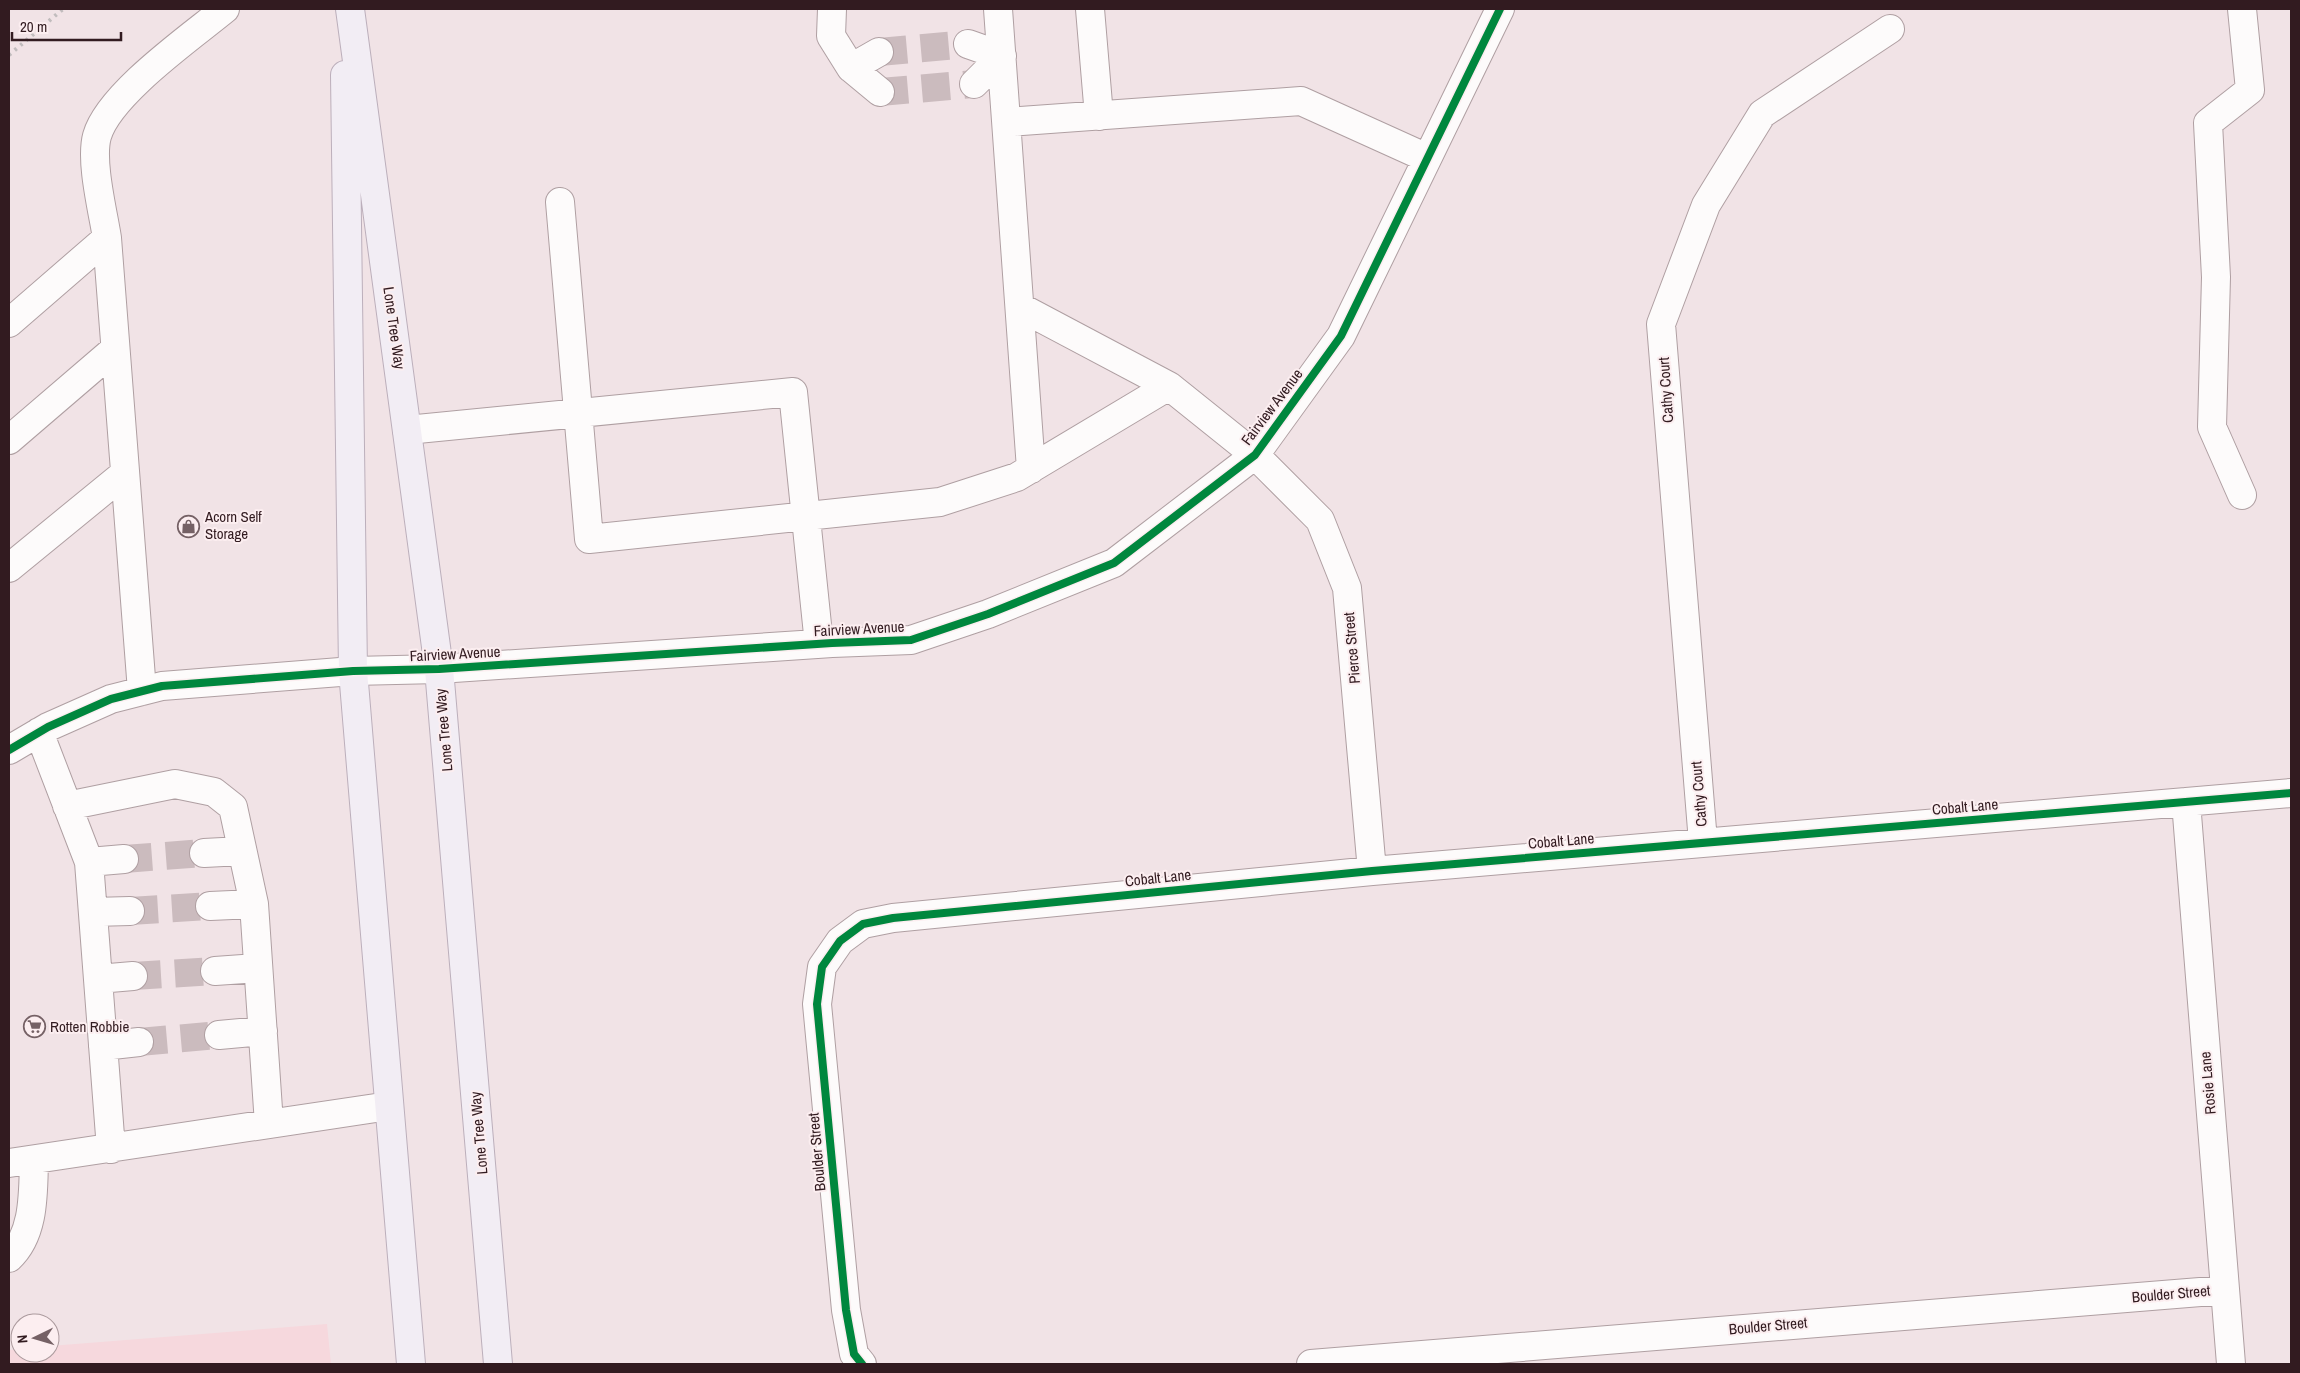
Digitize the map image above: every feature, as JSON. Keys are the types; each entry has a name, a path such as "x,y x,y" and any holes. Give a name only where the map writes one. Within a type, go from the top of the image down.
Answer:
{"main road":[{"path":"344,9 353,671 410,1364"},
{"name":"Lone Tree Way","path":"350,9 439,670 498,1364"}],"street":[{"path":"142,691 107,238 96,161 97,137 110,112 133,85 225,9"},
{"path":"832,9 831,36 851,68 880,92"},
{"path":"998,9 1031,469"},
{"path":"1090,9 1098,116"},
{"name":"Fairview Avenue","path":"9,750 39,732 111,699 162,686 353,671 439,670 819,644 911,640 988,614 1114,563 1256,455 1341,336 1500,9"},
{"path":"2242,9 2250,90 2208,123 2216,277 2212,427 2242,495"},
{"name":"Cathy Court","path":"1703,842 1661,324 1706,205 1762,114 1890,29"},
{"path":"968,44 1002,56"},
{"path":"851,68 878,52"},
{"path":"974,84 1002,56"},
{"path":"1007,122 1301,101 1428,158"},
{"path":"560,202 589,539 940,502 1017,477 1169,386"},
{"path":"9,323 107,238"},
{"name":"Pierce Street","path":"1020,307 1169,386 1256,455 1320,520 1347,588 1372,871"},
{"path":"9,440 115,349"},
{"path":"407,430 793,392 819,644"},
{"path":"9,568 125,473"},
{"path":"39,732 89,862 111,1149"},
{"path":"67,806 174,784 214,792 233,807 254,904 269,1124"},
{"name":"Cobalt Lane","path":"840,941 863,924 893,918 1372,871 2291,794"},
{"name":"Rosie Lane","path":"2186,802 2231,1364"},
{"path":"204,854 242,851"},
{"path":"89,862 124,859"},
{"path":"210,906 254,904"},
{"path":"93,912 130,911"},
{"name":"Boulder Street","path":"840,941 822,967 817,1004 846,1310 854,1354 862,1364"},
{"path":"215,971 258,968"},
{"path":"98,978 134,976"},
{"path":"219,1035 262,1031"},
{"path":"103,1046 139,1042"},
{"path":"9,1258 14,1253 31,1219 22,1162 389,1106"},
{"name":"Boulder Street","path":"1311,1364 1390,1361 2224,1290"}],"shaded area":[{"path":"327,1324 331,1364 9,1364 10,1350 10,1363 60,1363 60,1345"}],"tunnel":[{"path":"879,52 968,44"},
{"path":"880,92 974,84"},
{"path":"124,859 204,853"},
{"path":"130,911 210,906"},
{"path":"133,976 215,971"},
{"path":"139,1042 219,1035"}],"railway":[{"path":"9,55 63,9"}],"cycle path":[{"path":"9,750 48,727 111,699 162,686 353,671 439,669 832,643 911,640 988,614 1114,563 1255,455 1341,336 1500,9"},
{"path":"862,1364 854,1354 846,1310 817,1004 822,967 840,941 863,924 893,918 1372,871 2291,793"}],"place":[{"name":"Acorn Self Storage","path":"189,526"},
{"name":"Rotten Robbie","path":"34,1027"}]}
